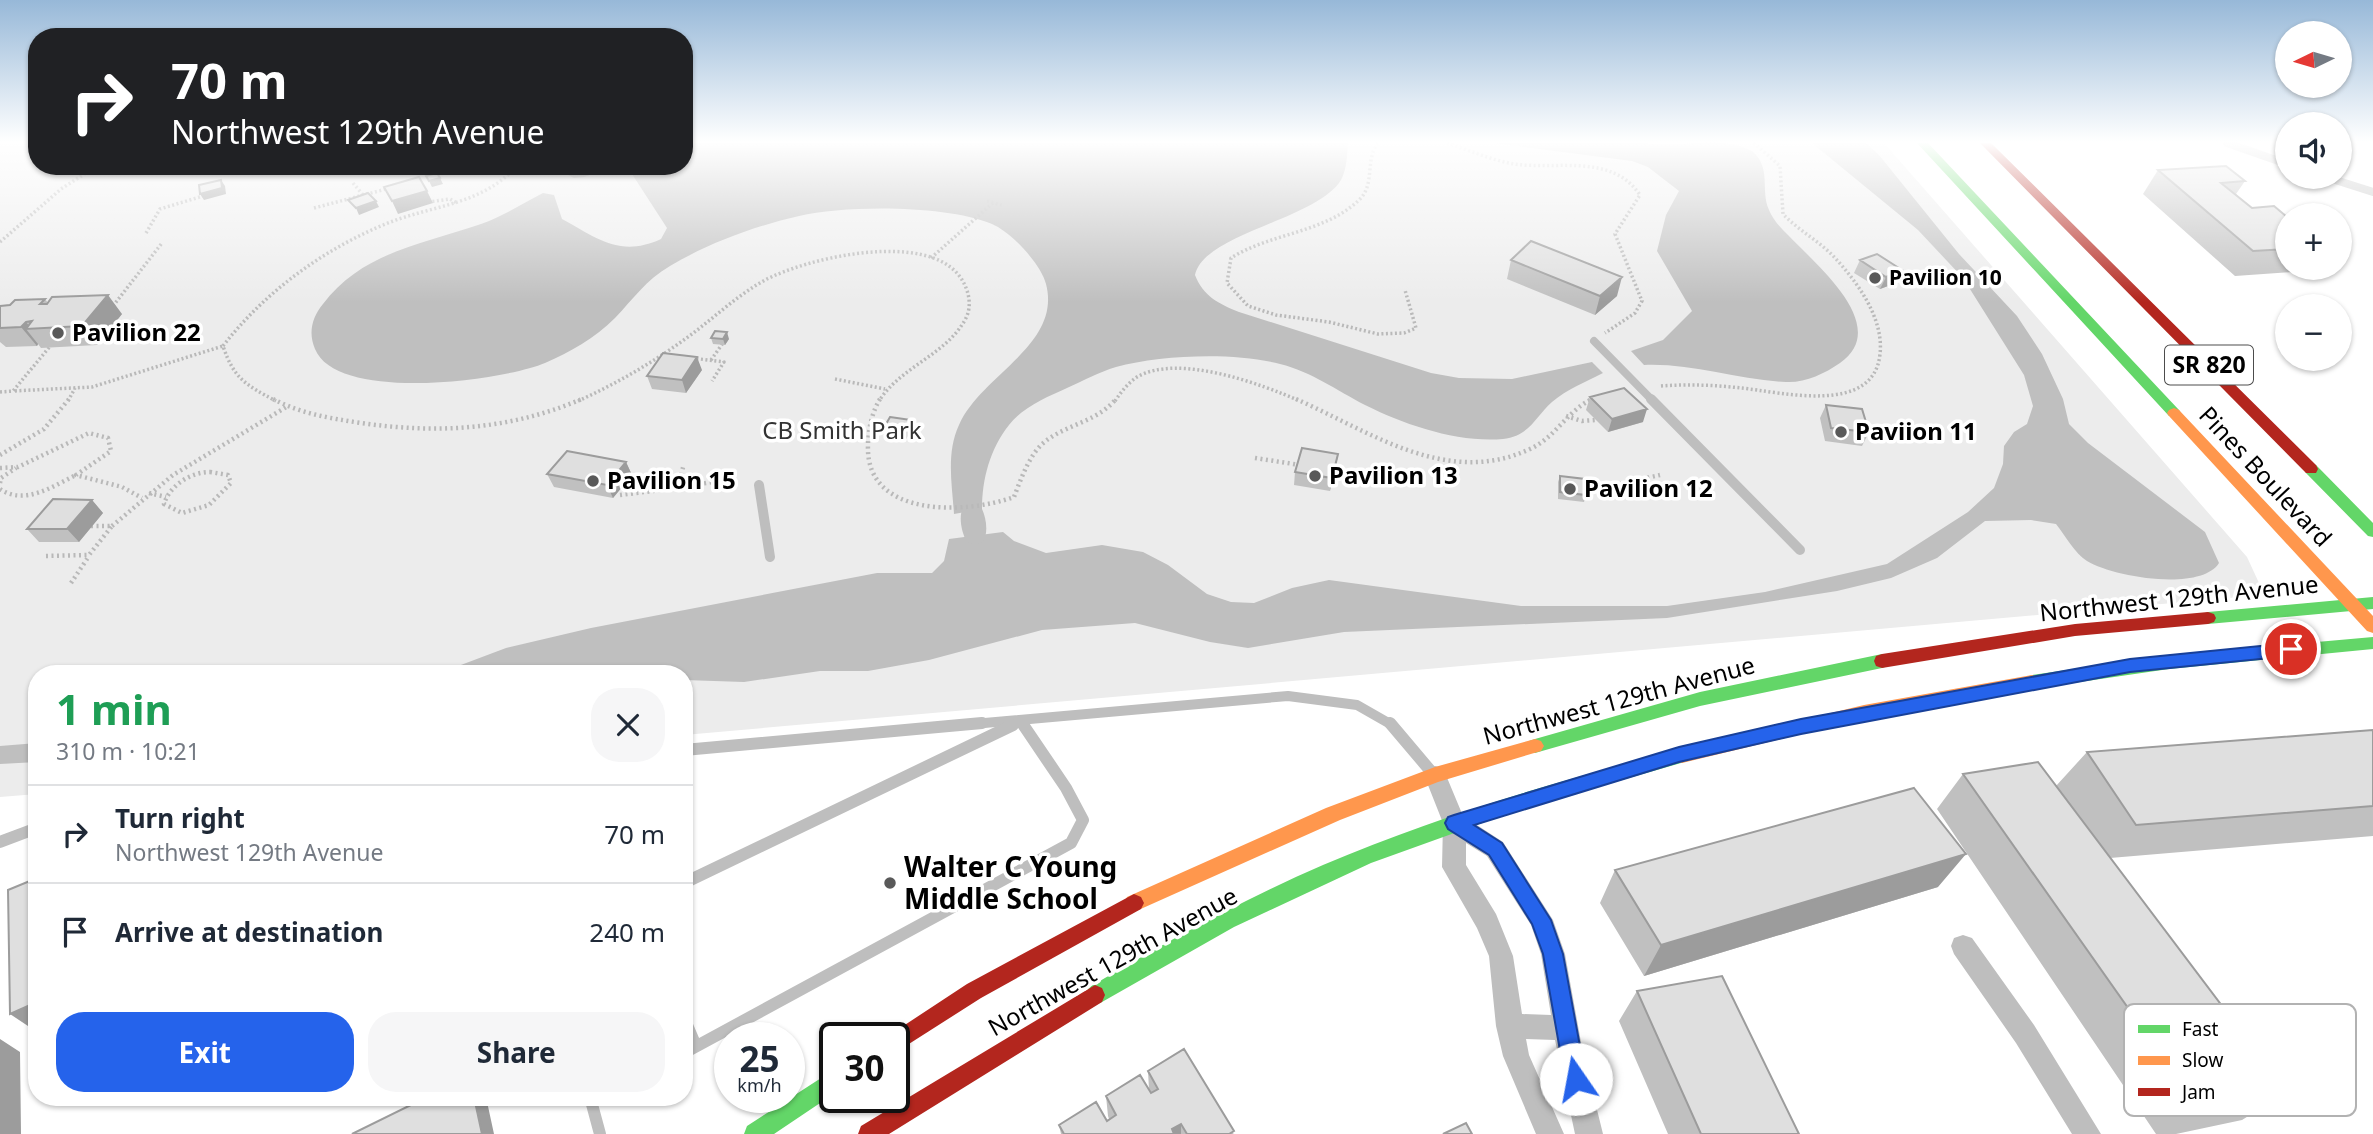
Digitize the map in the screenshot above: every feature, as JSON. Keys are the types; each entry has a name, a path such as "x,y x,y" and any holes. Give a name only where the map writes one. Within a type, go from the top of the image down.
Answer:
{"main road":[{"name":"Pines Boulevard","path":"1971,196 2373,627"},
{"name":"Pines Boulevard","path":"2031,196 2044,200 2373,532"},
{"name":"Northwest 129th Avenue","path":"910,1032 974,991 1155,892 1334,814 1435,775 1700,699 1857,665 2075,630 2373,603"},
{"name":"Northwest 129th Avenue","path":"869,1134 1010,1045 1193,938 1360,858 1454,823 1679,755 1894,708 2130,666 2373,643"},
{"path":"755,1134 819,1091"}],"street":[{"path":"1435,775 1454,823 1454,867 1487,922 1501,956 1509,1026 1516,1056 1550,1134"},
{"path":"1454,823 1496,849 1541,920 1553,954 1589,1134"},
{"path":"1963,946 2025,1034 2087,1134"},
{"path":"1509,1026 1566,1028"}],"lane":[{"path":"1594,341 1800,550"},
{"path":"759,485 770,557"},
{"path":"693,749 1288,696 1341,699 1390,720 1412,742 1435,775"},
{"path":"693,878 1020,722"},
{"path":"693,1048 1071,843 1083,820 1066,788 1020,722"},
{"path":"0,842 28,831"},
{"path":"592,1106 600,1134"}],"path":[{"path":"0,242 53,196"},
{"path":"146,233 160,209 203,196"},
{"path":"314,208 355,196"},
{"path":"363,196 367,201"},
{"path":"0,392 75,388 135,376 223,346 236,327 256,309 322,259 384,225 458,203 473,196"},
{"path":"1364,196 1328,222 1286,231 1245,247 1231,258 1227,283 1248,306 1276,315 1378,334 1404,334 1416,328 1405,290"},
{"path":"1594,341 1635,313 1642,301 1637,282 1616,248 1615,234 1640,196"},
{"path":"223,346 232,369 249,384 300,413 365,424 470,429 525,419 618,381 662,354 756,282 802,265 846,254 883,251 931,258 960,275 968,293 968,314 957,332 889,382 871,422 866,448 873,476 899,500 945,510 999,503 1014,497 1023,476 1044,442 1098,416 1113,405 1131,380 1144,374 1169,370 1234,374 1266,384 1406,452 1437,459 1481,461 1534,447 1581,403 1640,388 1681,385 1733,387 1807,397 1840,395 1862,385 1877,372 1883,349 1874,318 1834,257 1795,228 1783,214 1783,196"},
{"path":"420,203 450,200 458,203"},
{"path":"987,201 1002,205"},
{"path":"931,258 994,202"},
{"path":"111,309 162,243"},
{"path":"13,391 53,342"},
{"path":"711,360 723,343"},
{"path":"662,354 672,355"},
{"path":"683,356 724,362 712,381"},
{"path":"684,368 693,358"},
{"path":"835,379 885,389"},
{"path":"0,455 24,446 66,407 75,388"},
{"path":"71,583 112,526 148,493 288,406"},
{"path":"1565,416 1582,421 1595,420"},
{"path":"871,422 890,426"},
{"path":"0,482 1,478 18,467 85,434 108,438 112,445 111,452 75,475 25,497 5,494 0,489"},
{"path":"1255,458 1300,465"},
{"path":"677,488 684,464"},
{"path":"0,468 18,467"},
{"path":"216,471 228,475 231,483 223,495 195,513 170,510 164,504 166,497 183,479 198,472 216,471"},
{"path":"75,475 122,487 142,498"},
{"path":"1583,492 1660,475"},
{"path":"620,495 712,482"},
{"path":"148,493 166,497"},
{"path":"79,526 112,526"},
{"path":"46,556 89,555"}],"green space":[{"name":"CB Smith Park","path":"0,196 1930,196 2247,557 2259,583 2241,597 693,734 693,665 28,665 28,795 0,797"}],"shaded area":[{"path":"538,196 554,196 562,219 598,239 621,246 633,247 661,239 667,228 646,196 1325,196 1218,248 1203,260 1195,275 1202,289 1218,302 1239,312 1431,373 1459,378 1512,379 1592,362 1603,373 1558,397 1520,434 1486,440 1432,431 1397,419 1292,367 1262,360 1198,356 1134,363 1097,374 1021,413 1002,434 992,454 982,509 954,514 951,458 959,425 984,390 1031,342 1042,325 1048,306 1043,276 1024,250 1000,228 972,218 923,210 843,210 799,216 749,230 700,250 661,271 615,318 573,349 545,363 494,376 459,381 386,382 354,376 329,366 315,349 312,325 316,314 339,286 356,272 395,252 489,221"},
{"path":"1676,196 1766,196 1769,210 1783,230 1844,296 1854,314 1858,331 1854,348 1840,363 1827,371 1793,382 1644,365 1631,351 1663,340 1692,311 1657,251 1666,215"},
{"path":"1876,196 1912,196 1959,254 2017,316 2042,354 2063,399 2069,424 2088,443 2205,532 2219,563 2209,572 2194,577 2156,579 2116,572 2083,558 2056,524 2031,520 1985,521 1937,558 1891,578 1837,591 1667,618 1344,632 1248,648 1210,642 1135,623 1042,630 929,660 868,671 820,671 744,682 693,680 693,665 461,665 506,648 591,628 877,573 932,573 944,561 949,539 1003,532 1014,541 1046,553 1102,545 1143,552 1168,565 1207,594 1231,602 1254,603 1292,588 1329,580 1521,606 1667,606 1765,592 1887,564 1968,512 1994,488 2003,464 2004,446 2014,432 2027,424 2033,406 2024,375 1963,278 1918,230"},
{"path":"28,744 28,762 0,764 0,746"}],"building":[{"path":"371,196 376,201 356,208 348,200"},
{"path":"389,196 410,196 392,201"},
{"path":"2188,196 2237,196 2252,208 2274,206 2275,250 2253,251"},
{"path":"1531,241 1622,277 1600,296 1511,260"},
{"path":"1877,254 1902,270 1886,277 1860,260"},
{"path":"108,295 82,326 26,329 32,321 21,327 0,328 0,306 10,305 15,300 45,299 40,304 47,304 52,297"},
{"path":"715,331 727,332 723,339 711,338"},
{"path":"663,353 697,357 682,380 647,376"},
{"path":"1624,388 1647,409 1612,419 1590,397"},
{"path":"1826,405 1862,409 1869,432 1831,428"},
{"path":"890,417 911,420 904,434 882,431"},
{"path":"1302,448 1338,454 1332,478 1295,472"},
{"path":"567,451 626,462 607,485 547,474"},
{"path":"1560,476 1585,479 1586,495 1560,492"},
{"path":"53,499 92,500 67,529 27,529"},
{"path":"2373,730 2373,806 2136,825 2087,752"},
{"path":"2038,762 2221,1004 2125,1004 1963,774"},
{"path":"1914,788 1966,854 1661,945 1615,870"},
{"path":"28,882 28,1006 10,1014 8,890"},
{"path":"1722,976 1799,1134 1701,1134 1637,991"},
{"path":"1184,1049 1234,1131 1229,1134 1187,1134 1181,1124 1172,1129 1174,1134 1064,1134 1059,1125 1096,1102 1107,1121 1116,1115 1106,1096 1140,1075 1151,1093 1158,1089 1148,1071"},
{"path":"409,1106 476,1106 482,1134 352,1134"},
{"path":"1466,1123 1472,1134 1443,1134"}],"waterway":[{"path":"972,511 975,536"}],"traffic: fast":[{"path":"1971,196 2174,413"},
{"path":"2311,469 2373,532"},
{"path":"2208,618 2373,603"},
{"path":"2032,682 2169,662 2373,643"},
{"path":"1535,746 1700,699 1882,661"},
{"path":"1095,995 1227,920 1329,871 1442,827 1521,801 1682,756"},
{"path":"755,1134 819,1091"}],"traffic: slow":[{"path":"2174,413 2373,627"},
{"path":"1682,756 1864,712 2032,682"},
{"path":"1134,903 1333,814 1435,775 1535,746"}],"traffic: jam":[{"path":"2038,196 2311,469"},
{"path":"1882,661 2075,630 2208,618"},
{"path":"910,1032 974,991 1134,903"},
{"path":"869,1134 1095,995"}],"place":[{"name":"Pavilion 10","path":"1875,278"},
{"name":"Pavilion 22","path":"58,333"},
{"name":"Paviion 11","path":"1841,432"},
{"name":"Pavilion 13","path":"1315,476"},
{"name":"Pavilion 15","path":"593,481"},
{"name":"Pavilion 12","path":"1570,489"},
{"name":"Walter C Young Middle School","path":"890,883"}],"route":[{"path":"1576,1079 1553,954 1541,920 1496,849 1454,823 1679,755 1801,727 2130,666 2291,649"}]}
